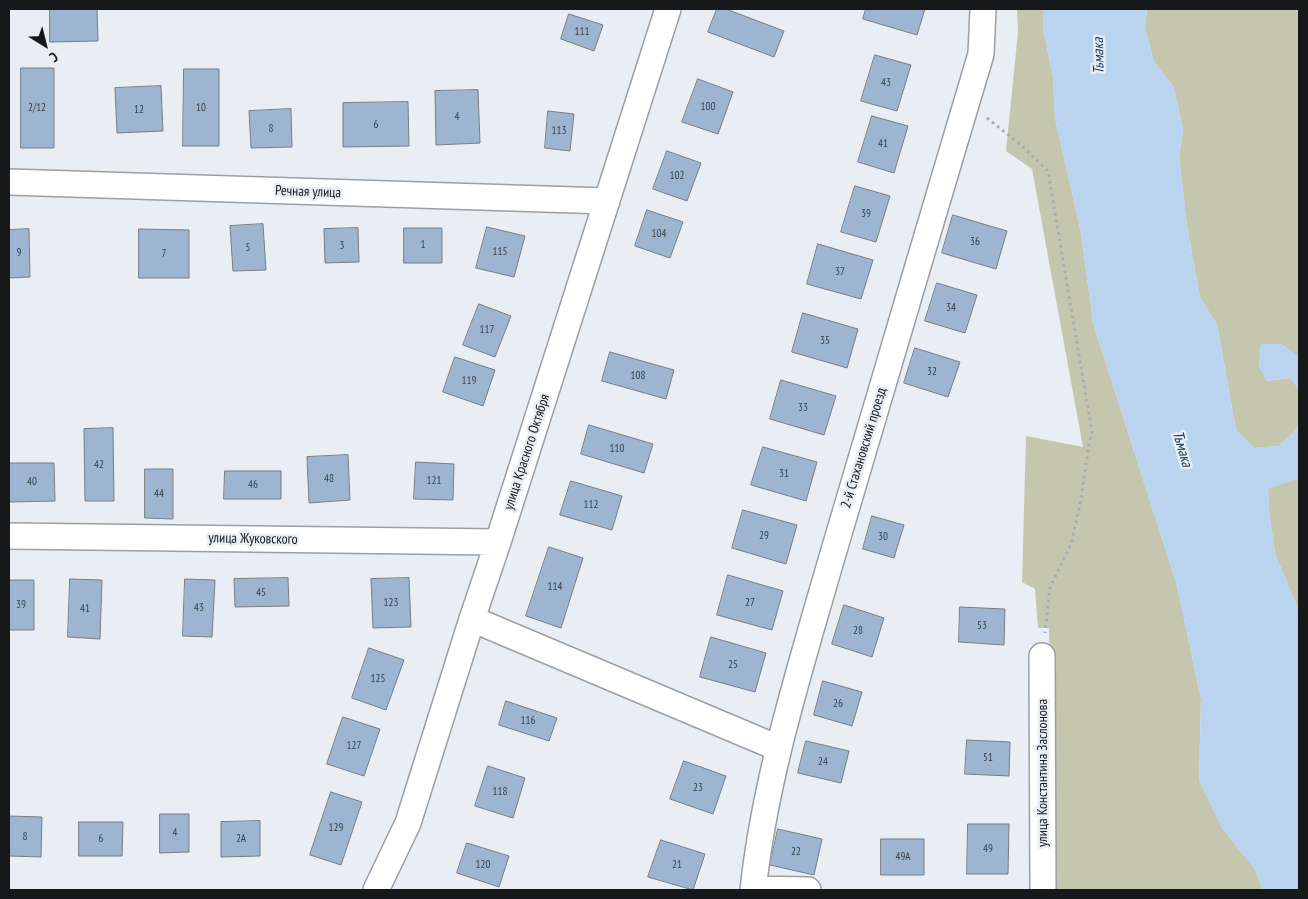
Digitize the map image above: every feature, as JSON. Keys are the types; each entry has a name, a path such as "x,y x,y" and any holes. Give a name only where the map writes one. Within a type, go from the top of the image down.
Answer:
{"street":[{"name":"улица Красного Октября","path":"376,890 408,823 668,9"},
{"name":"2-й Стахановский проезд","path":"753,890 762,826 778,748 851,491 981,54 983,9"},
{"name":"Речная улица","path":"9,182 607,201"},
{"name":"улица Жуковского","path":"9,536 498,542"},
{"path":"472,619 778,748"},
{"name":"улица Константина Заслонова","path":"1042,656 1043,890"},
{"path":"753,890 808,890"}],"path":[{"path":"967,102 1021,145 1048,171 1092,432 1080,505 1071,544 1050,587 1042,656"}],"green space":[{"path":"1017,9 1043,9 1043,27 1053,77 1055,118 1081,232 1093,323 1177,585 1201,699 1199,780 1222,828 1255,869 1263,890 1056,890 1049,628 1038,628 1035,589 1022,582 1026,436 1083,447 1032,169 1006,151 1018,32"},
{"path":"1147,9 1299,9 1299,357 1281,344 1261,344 1259,366 1267,381 1291,378 1299,390 1299,422 1295,431 1279,446 1254,448 1236,430 1217,324 1200,298 1187,226 1179,156 1183,130 1174,88 1154,62 1145,28"},
{"path":"1299,478 1299,627 1296,604 1275,554 1268,488"}],"water":[{"name":"Тьмака","path":"1043,9 1147,9 1145,28 1154,62 1174,88 1183,130 1179,156 1187,226 1200,298 1217,324 1236,430 1254,448 1279,446 1295,431 1299,422 1299,478 1268,489 1275,554 1296,604 1299,627 1299,890 1263,890 1255,869 1222,828 1199,780 1201,699 1177,585 1093,323 1081,232 1055,118 1053,77 1043,27"},
{"path":"1261,344 1281,344 1299,357 1299,390 1290,378 1267,381 1259,367"}],"building":[{"path":"50,9 97,9 98,41 50,42"},
{"path":"717,9 726,9 784,31 774,57 708,32"},
{"path":"866,9 925,9 917,35 863,19"},
{"path":"569,14 603,25 594,51 561,39"},
{"path":"875,55 911,65 897,111 861,101"},
{"path":"21,68 54,68 54,148 21,148"},
{"path":"184,69 219,69 219,146 183,146"},
{"path":"698,79 733,92 718,134 682,122"},
{"path":"161,86 163,131 117,133 115,88"},
{"path":"478,90 480,143 436,145 435,91"},
{"path":"408,102 409,146 343,147 343,103"},
{"path":"291,109 292,147 251,148 249,111"},
{"path":"548,111 574,114 570,151 545,148"},
{"path":"872,116 908,126 894,173 858,162"},
{"path":"667,151 701,163 687,201 653,189"},
{"path":"855,186 890,196 876,242 841,232"},
{"path":"647,210 683,222 670,258 635,246"},
{"path":"953,215 1007,231 996,269 942,253"},
{"path":"263,224 266,270 233,271 230,226"},
{"path":"487,227 525,236 514,277 476,268"},
{"path":"358,228 359,262 325,263 324,229"},
{"path":"404,228 442,228 442,263 404,263"},
{"path":"29,229 30,277 9,278 9,230"},
{"path":"139,229 189,230 189,278 139,278"},
{"path":"818,244 873,260 861,299 807,284"},
{"path":"937,283 977,295 965,333 925,321"},
{"path":"479,304 511,316 495,357 463,345"},
{"path":"803,313 858,329 847,368 792,352"},
{"path":"915,348 960,362 948,397 904,383"},
{"path":"610,352 674,370 666,399 602,381"},
{"path":"455,357 495,370 483,406 443,392"},
{"path":"781,380 836,396 824,435 770,419"},
{"path":"589,425 653,444 644,473 581,454"},
{"path":"113,428 114,501 85,501 84,429"},
{"path":"763,447 817,462 806,501 751,485"},
{"path":"348,455 350,500 309,503 307,457"},
{"path":"416,462 454,464 453,500 414,499"},
{"path":"9,463 54,463 55,501 9,502"},
{"path":"145,469 173,469 173,519 145,518"},
{"path":"225,471 281,471 281,499 224,499"},
{"path":"571,481 622,496 612,530 560,515"},
{"path":"743,510 797,525 786,564 732,548"},
{"path":"872,516 904,525 894,558 863,549"},
{"path":"549,547 583,558 561,628 526,616"},
{"path":"728,575 783,591 772,630 717,615"},
{"path":"288,578 289,606 235,607 234,579"},
{"path":"409,578 411,627 373,628 371,579"},
{"path":"70,579 102,580 100,639 68,637"},
{"path":"185,579 215,580 212,637 183,636"},
{"path":"9,580 34,580 34,630 9,630"},
{"path":"844,605 884,618 872,657 832,644"},
{"path":"960,607 1005,609 1004,645 959,642"},
{"path":"711,637 766,653 755,692 700,677"},
{"path":"369,648 404,660 386,710 352,698"},
{"path":"823,681 862,692 852,726 814,715"},
{"path":"506,701 557,718 549,741 499,725"},
{"path":"343,717 380,729 364,776 327,764"},
{"path":"967,740 1010,742 1009,776 965,774"},
{"path":"806,741 849,751 841,783 798,773"},
{"path":"684,761 726,776 713,814 670,799"},
{"path":"488,766 525,778 513,818 475,806"},
{"path":"331,792 362,802 341,865 310,855"},
{"path":"160,814 189,814 189,852 160,853"},
{"path":"9,816 42,817 41,857 9,856"},
{"path":"260,821 260,856 221,857 221,822"},
{"path":"79,822 123,822 122,856 79,856"},
{"path":"968,824 1009,824 1008,874 967,874"},
{"path":"778,829 822,839 814,875 770,865"},
{"path":"881,839 924,839 924,875 881,875"},
{"path":"661,840 705,854 693,890 648,877"},
{"path":"467,843 509,856 499,887 457,873"}]}
